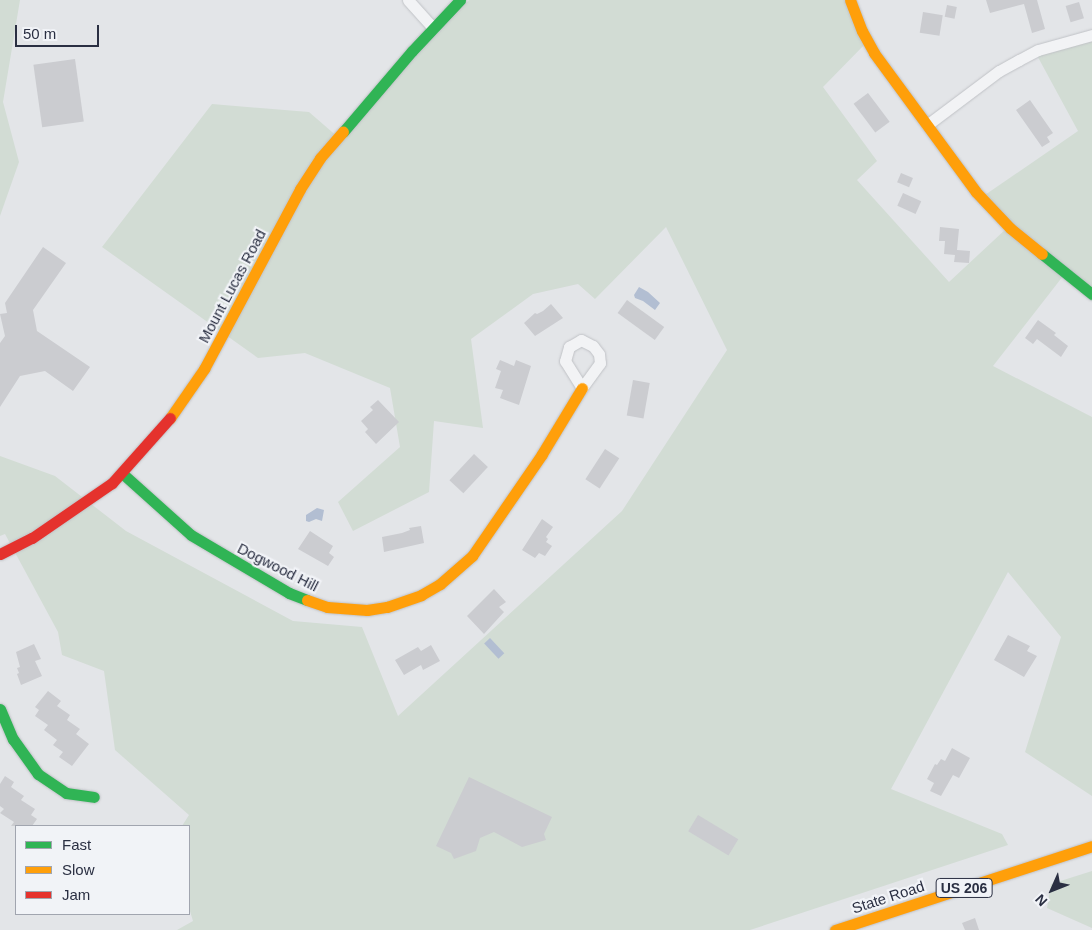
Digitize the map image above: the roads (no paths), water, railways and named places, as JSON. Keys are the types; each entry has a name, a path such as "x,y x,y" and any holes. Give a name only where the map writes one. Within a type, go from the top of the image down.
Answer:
{"main road":[{"name":"Mount Lucas Road","path":"0,554 32,538 123,474 171,417 204,369 300,189 320,158 433,28 460,0"},
{"path":"850,0 862,31 874,53 992,211 1010,228 1092,294"},
{"name":"Dogwood Hill","path":"123,474 191,536 289,593 307,601 347,610 387,607 421,595 440,584 472,556 542,454 582,388"},
{"path":"0,710 13,739 38,774 66,793 94,797"},
{"name":"State Road","path":"835,930 1092,846"}],"street":[{"path":"408,0 433,28"},
{"path":"927,126 999,71 1038,50 1092,35"}],"water":[{"path":"639,287 660,303 655,310 643,301 635,298 634,295"},
{"path":"317,508 324,510 322,521 316,519 309,522 306,521 306,515"},
{"path":"490,638 504,653 498,659 484,643"}]}
